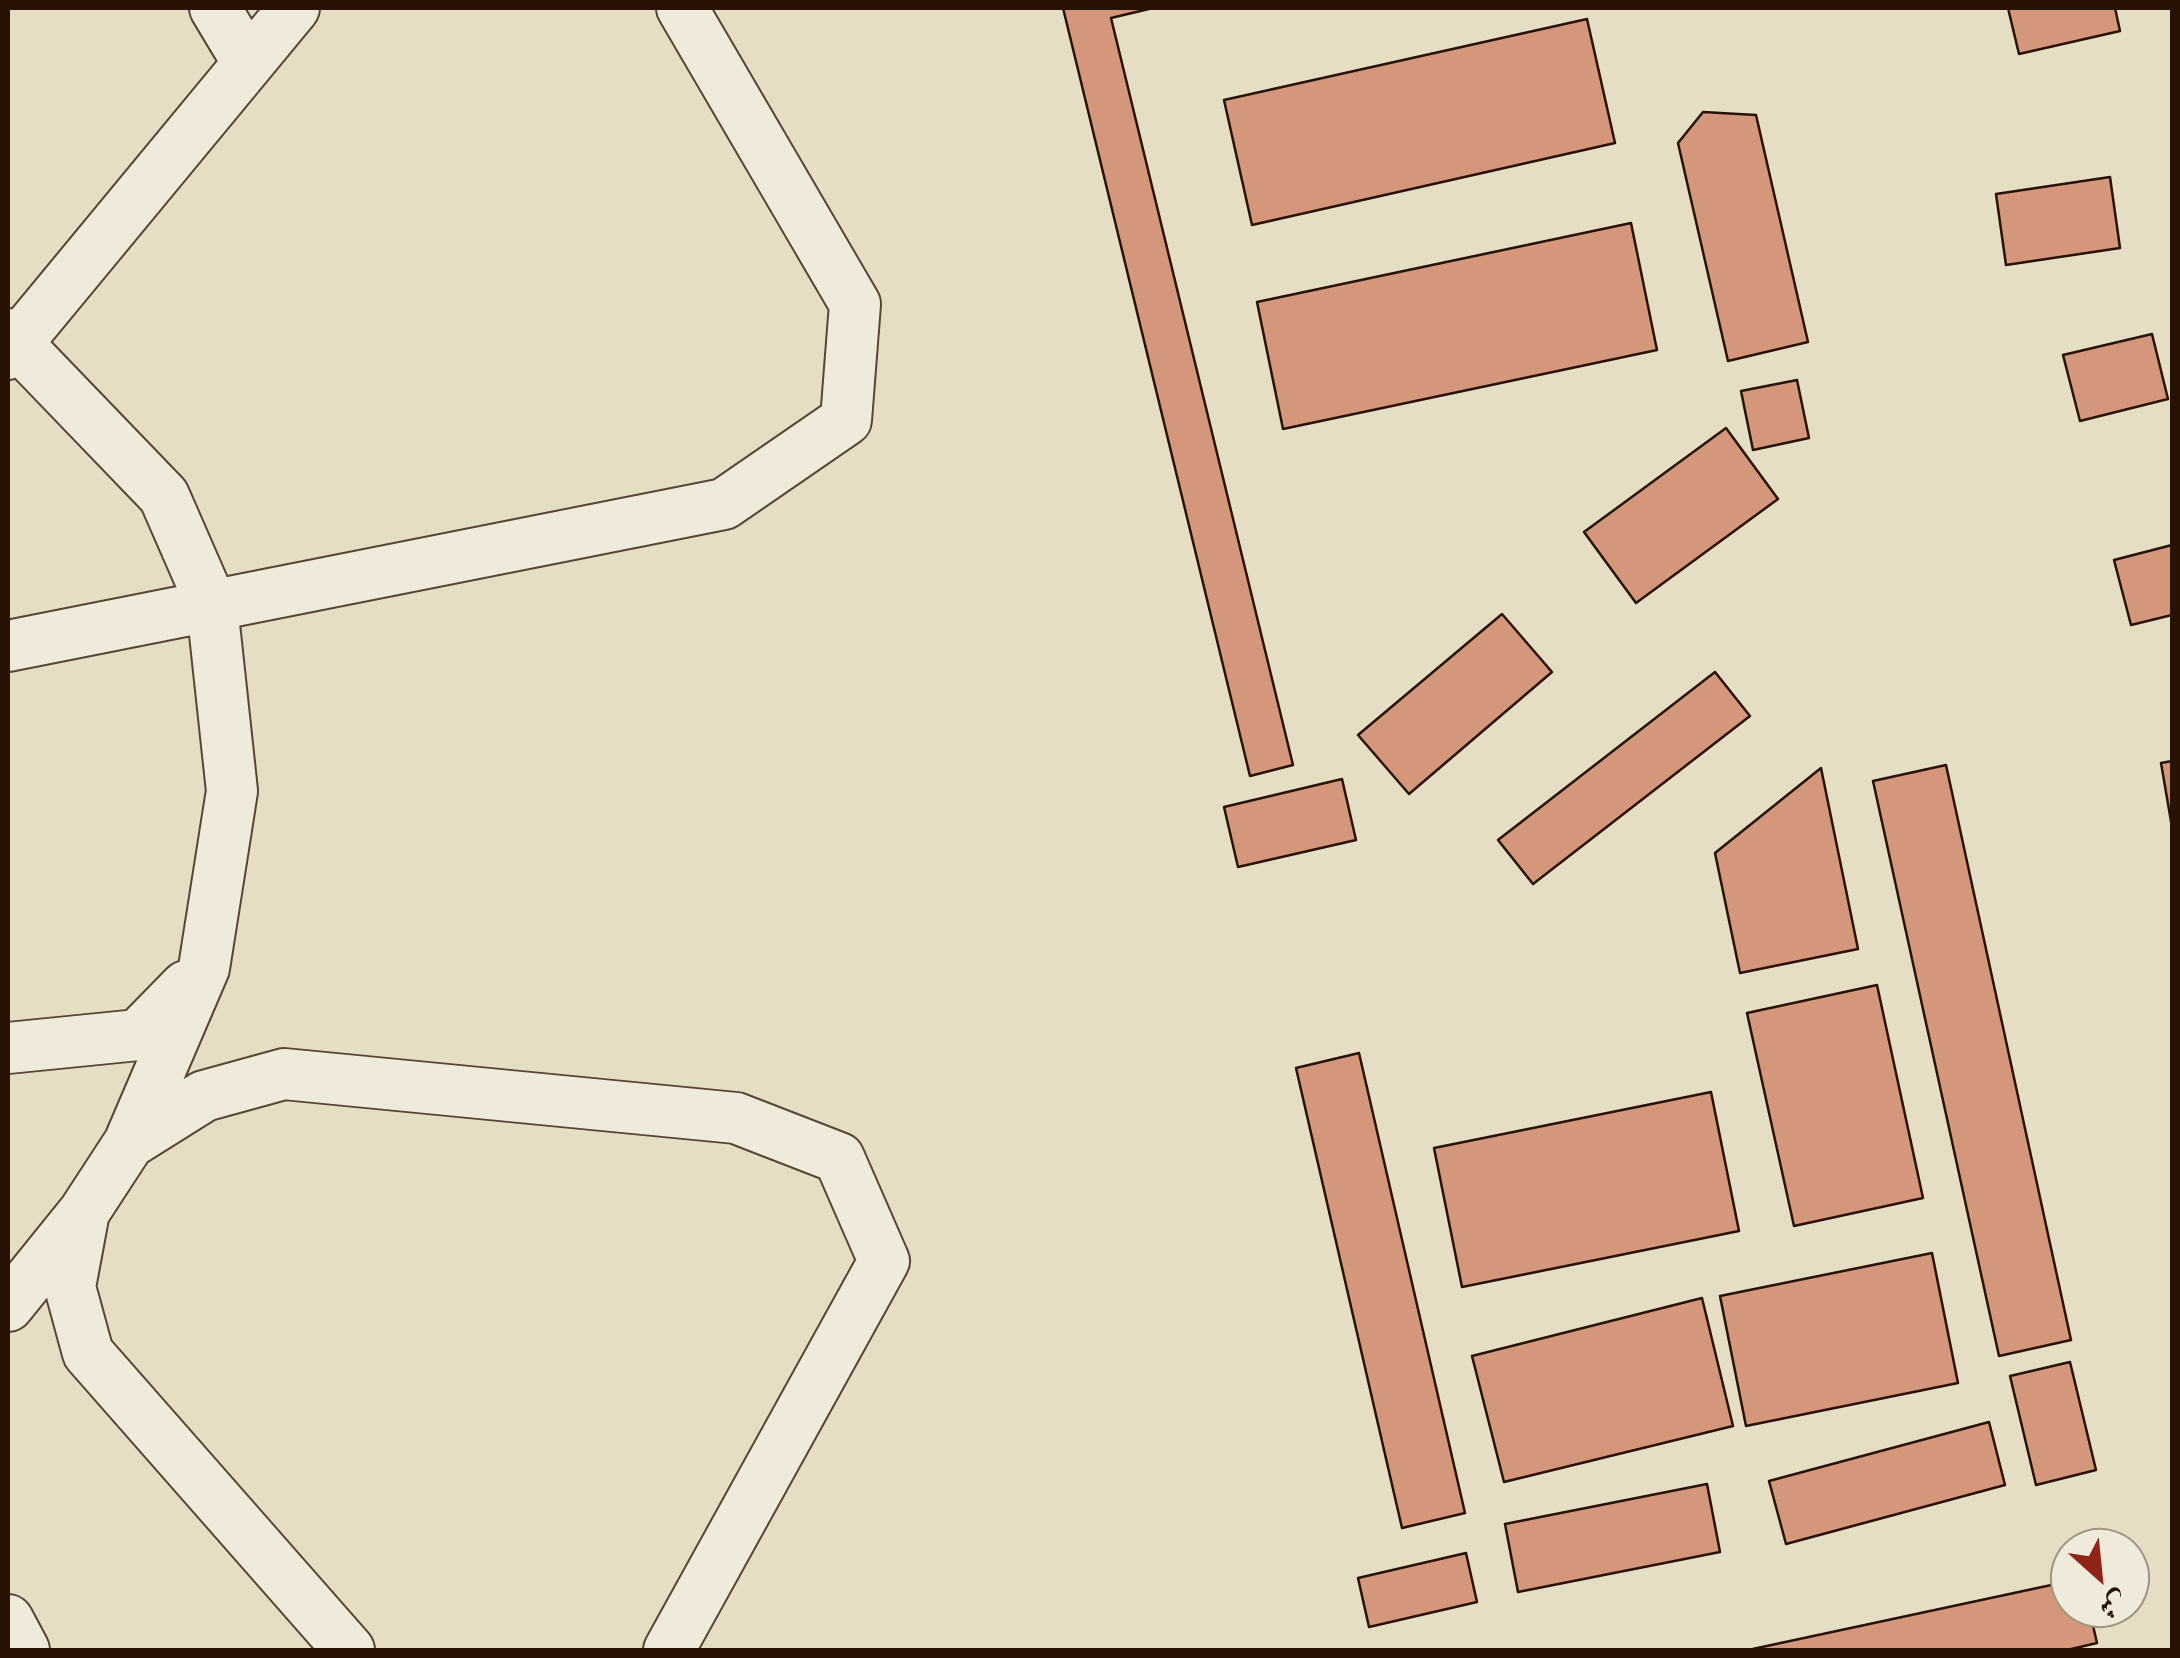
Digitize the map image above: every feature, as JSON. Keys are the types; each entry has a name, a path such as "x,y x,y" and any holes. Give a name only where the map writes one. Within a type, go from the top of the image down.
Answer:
{"lane":[{"path":"215,8 248,63"},
{"path":"8,1306 84,1212 129,1142 204,968 232,791 212,606 164,496 11,344 294,8"},
{"path":"8,646 724,504 846,420 855,304 682,8"},
{"path":"8,1048 138,1035 204,968"},
{"path":"129,1142 204,1096 284,1074 736,1118 839,1158 884,1261 669,1650"},
{"path":"84,1212 70,1287 88,1353 349,1650"},
{"path":"8,1620 24,1650"}],"building":[{"path":"1063,8 1153,8 1111,18 1293,765 1250,776"},
{"path":"2008,8 2115,8 2120,31 2019,54"},
{"path":"1587,19 1615,143 1252,225 1224,100"},
{"path":"1703,112 1756,115 1808,342 1728,361 1678,143"},
{"path":"2110,177 2120,248 2006,265 1996,194"},
{"path":"1631,223 1657,350 1283,429 1257,302"},
{"path":"2152,334 2168,399 2080,421 2063,355"},
{"path":"1797,380 1809,438 1753,450 1741,391"},
{"path":"1726,428 1778,499 1636,603 1584,532"},
{"path":"2172,545 2172,615 2131,625 2114,560"},
{"path":"1502,614 1552,672 1409,794 1358,735"},
{"path":"1715,672 1750,716 1533,884 1498,840"},
{"path":"2172,761 2172,827 2161,763"},
{"path":"1946,765 2071,1340 1999,1356 1873,781"},
{"path":"1821,768 1858,949 1740,973 1715,853"},
{"path":"1342,779 1356,840 1238,867 1224,807"},
{"path":"1877,985 1923,1198 1794,1226 1747,1013"},
{"path":"1359,1053 1465,1513 1402,1528 1296,1068"},
{"path":"1711,1092 1739,1231 1462,1287 1434,1148"},
{"path":"1932,1253 1958,1383 1746,1426 1720,1296"},
{"path":"1702,1298 1733,1426 1504,1482 1472,1356"},
{"path":"2070,1362 2096,1470 2036,1485 2010,1376"},
{"path":"1989,1422 2005,1485 1786,1544 1769,1481"},
{"path":"1707,1484 1720,1552 1518,1592 1505,1524"},
{"path":"1466,1553 1477,1602 1369,1627 1358,1578"},
{"path":"2050,1585 2050,1628 2094,1628 2097,1643 2067,1650 1748,1650"}]}
